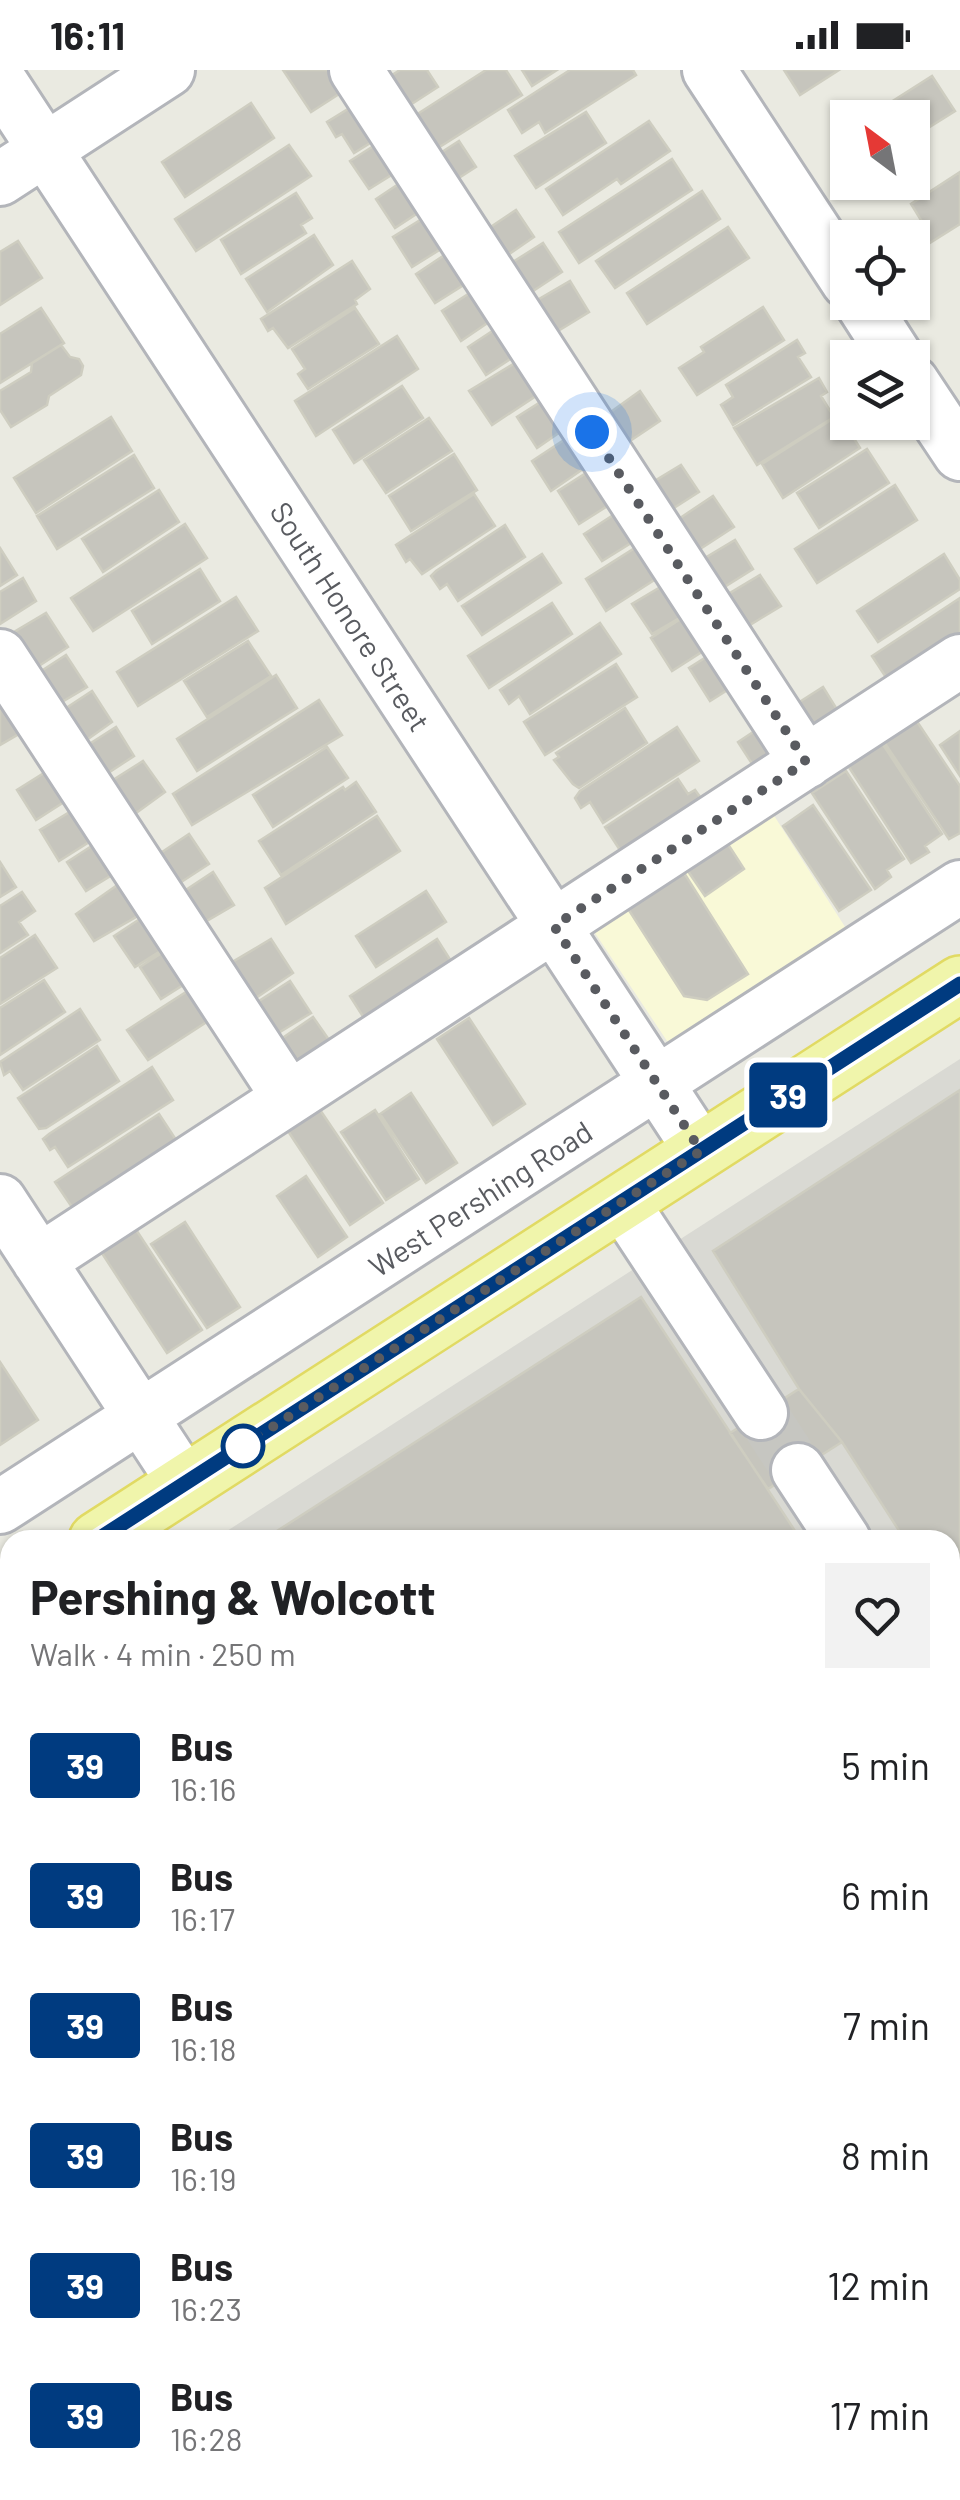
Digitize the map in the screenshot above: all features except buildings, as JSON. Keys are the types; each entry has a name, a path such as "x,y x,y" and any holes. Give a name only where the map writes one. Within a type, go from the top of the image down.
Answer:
{"main road":[{"path":"128,1530 185,1484 960,984"}],"street":[{"path":"0,179 168,70"},
{"path":"356,70 806,762"},
{"path":"716,73 830,254"},
{"name":"South Honore Street","path":"0,80 701,1151"},
{"path":"930,409 960,454"},
{"path":"0,656 290,1098"},
{"path":"185,1484 17,1242 290,1098 960,661"},
{"name":"West Pershing Road","path":"0,1508 960,888"},
{"path":"622,1202 761,1413"},
{"path":"798,1470 837,1530"}],"shaded area":[{"path":"759,792 847,930 669,1044 579,909"},
{"path":"960,1059 960,1530 229,1530"}],"tunnel":[{"path":"761,1413 798,1470"}],"bus line":[{"name":"39","path":"113,1530 960,984"}],"route":[{"path":"243,1446 701,1151 554,926 806,762 592,432"}]}
